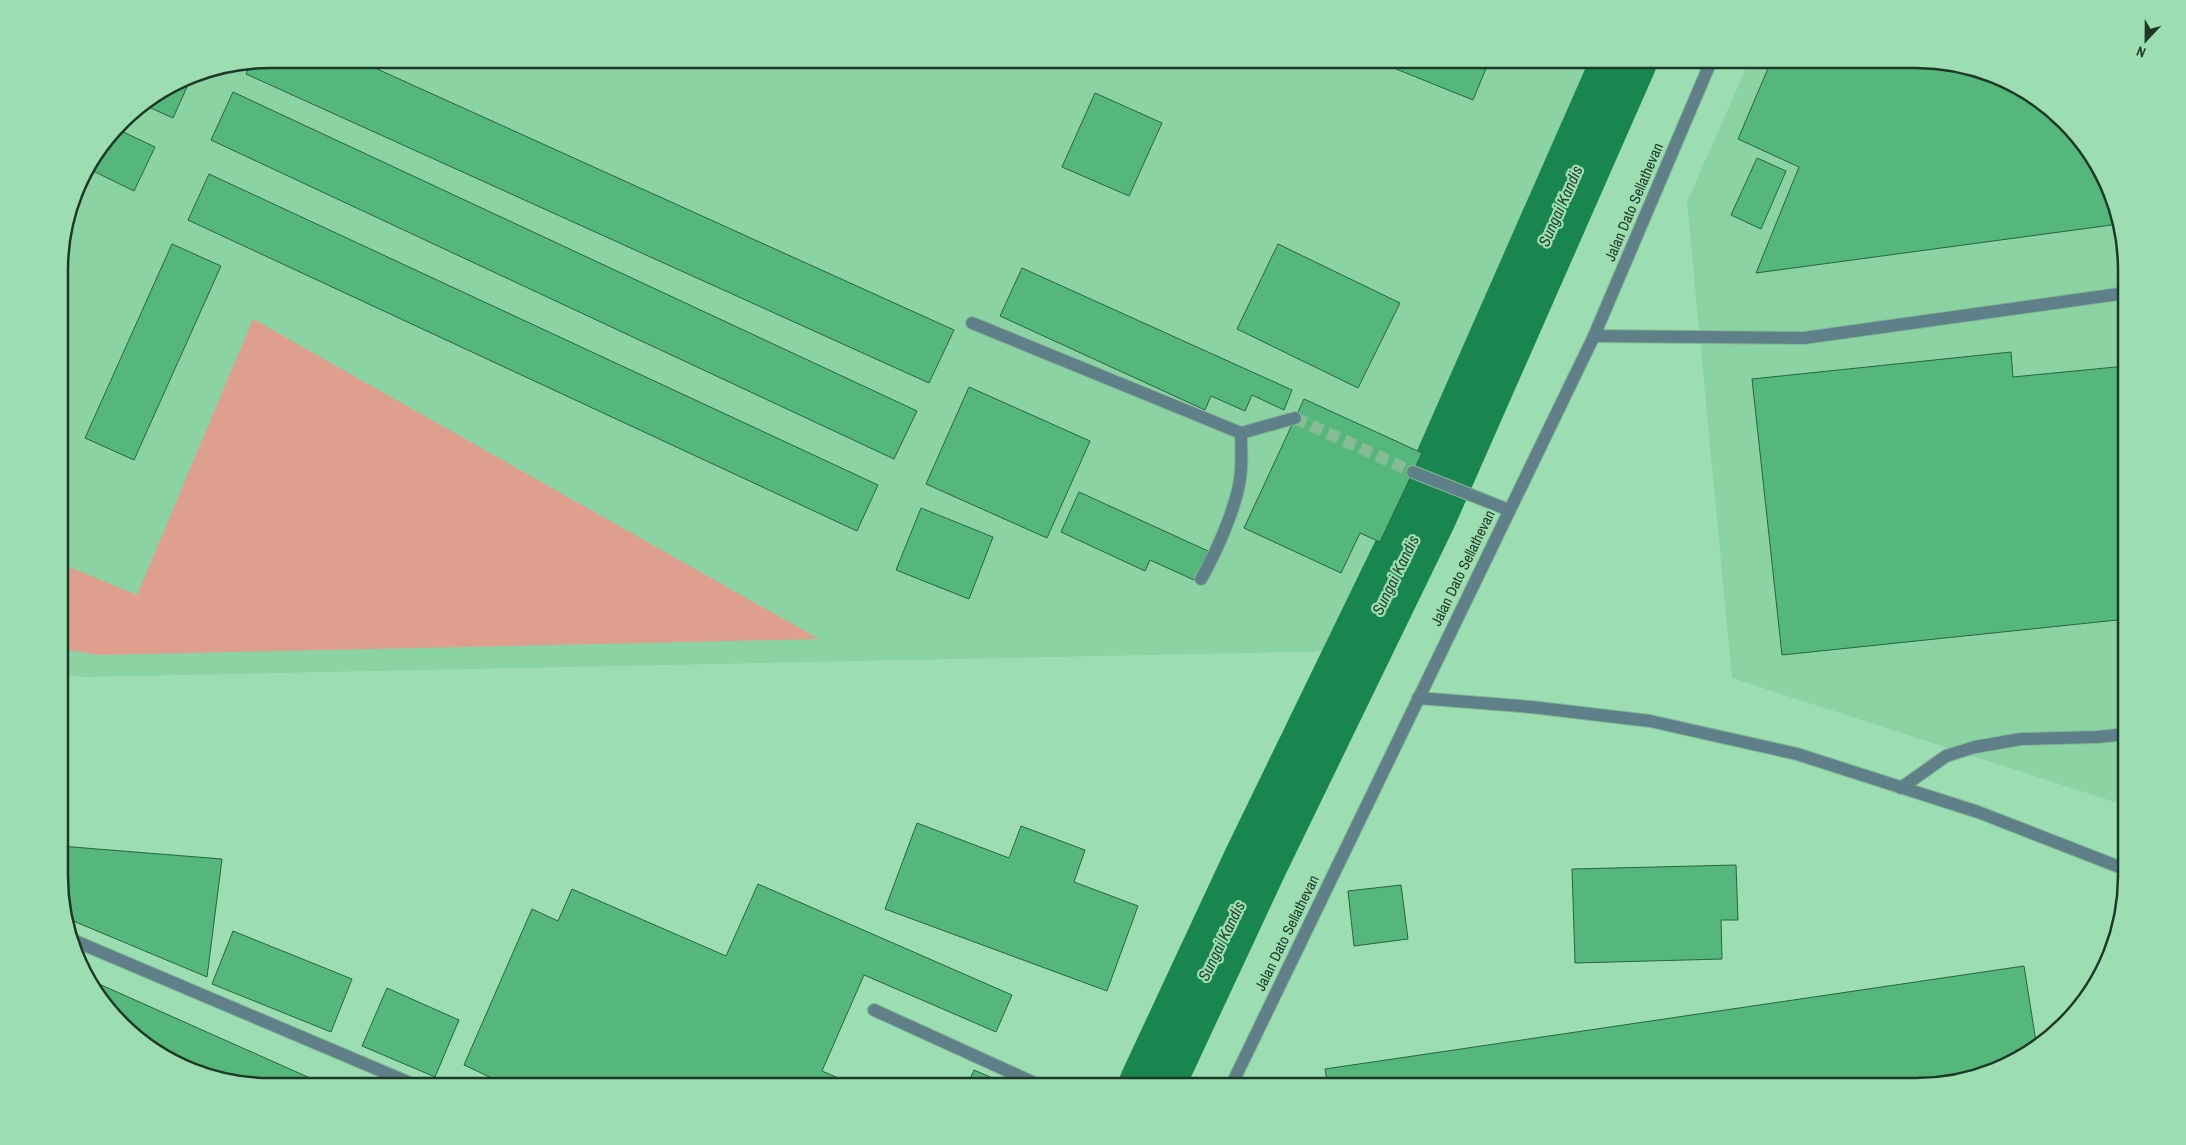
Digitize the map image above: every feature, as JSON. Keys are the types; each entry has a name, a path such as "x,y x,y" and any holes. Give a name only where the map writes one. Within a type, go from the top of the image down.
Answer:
{"street":[{"name":"Jalan Dato Sellathevan","path":"1235,1078 1594,336 1708,68"},
{"path":"1594,336 1804,338 2118,294"},
{"path":"972,323 1241,433 1295,418"},
{"path":"1201,578 1214,555 1231,510 1241,470 1241,433"},
{"path":"1418,473 1509,510"},
{"path":"1418,698 1531,707 1650,721 1797,754 1978,812 2118,866"},
{"path":"1902,788 1946,756 1975,747 2021,739 2118,735"},
{"path":"79,943 398,1078"},
{"path":"874,1010 1023,1078"}],"shaded area":[{"path":"256,68 1607,68 1339,651 86,677 68,676 68,256 71,230 88,180 118,136 147,109 180,88 192,83 217,74"},
{"path":"1746,68 1930,68 1969,74 2006,88 2029,102 2050,118 2077,147 2098,180 2108,205 2115,230 2118,256 2118,803 1732,678 1687,202"},
{"path":"253,319 819,639 100,655 68,650 68,566 137,595"}],"building":[{"path":"256,68 375,68 954,330 929,383 246,74 248,69"},
{"path":"1396,68 1486,68 1473,100"},
{"path":"1768,68 1930,68 1956,71 2006,88 2050,118 2068,136 2091,168 2103,192 2114,225 1756,273 1799,167 1738,139"},
{"path":"188,85 173,118 149,107"},
{"path":"233,92 917,411 894,459 211,140"},
{"path":"1095,93 1162,123 1129,196 1062,167"},
{"path":"122,132 155,147 134,191 93,171 109,147"},
{"path":"1757,158 1786,171 1761,229 1731,215"},
{"path":"209,174 878,485 857,531 188,220"},
{"path":"172,244 221,266 134,460 85,438"},
{"path":"1278,244 1400,303 1358,388 1237,329"},
{"path":"1022,268 1292,390 1284,410 1252,395 1245,411 1211,396 1205,410 1000,316"},
{"path":"2011,352 2013,377 2118,367 2118,620 1782,655 1752,379"},
{"path":"969,387 1090,441 1047,538 926,484"},
{"path":"1304,399 1422,453 1380,542 1360,533 1341,573 1244,528"},
{"path":"1079,492 1208,551 1194,580 1150,560 1145,571 1061,532"},
{"path":"921,508 993,537 969,599 896,570"},
{"path":"917,823 1009,858 1021,826 1085,850 1074,882 1138,906 1107,991 885,909"},
{"path":"68,847 222,859 207,977 72,921 68,889"},
{"path":"1736,865 1738,920 1721,920 1722,959 1575,963 1572,869"},
{"path":"758,884 1012,995 996,1032 864,975 822,1071 838,1078 492,1078 464,1065 532,909 558,921 572,889 726,956"},
{"path":"1401,885 1408,939 1354,946 1348,891"},
{"path":"233,931 352,979 331,1032 212,984"},
{"path":"2024,966 2035,1038 2006,1057 1969,1071 1943,1076 1916,1078 1327,1078 1325,1069"},
{"path":"100,984 310,1078 270,1078 230,1074 180,1057 136,1027 118,1009"},
{"path":"387,988 459,1020 435,1077 362,1046"},
{"path":"974,1070 992,1078 970,1078"}],"waterway":[{"name":"Sungai Kandis","path":"1155,1078 1255,863 1425,513 1621,68"}],"tunnel":[{"path":"1295,418 1413,472"}]}
